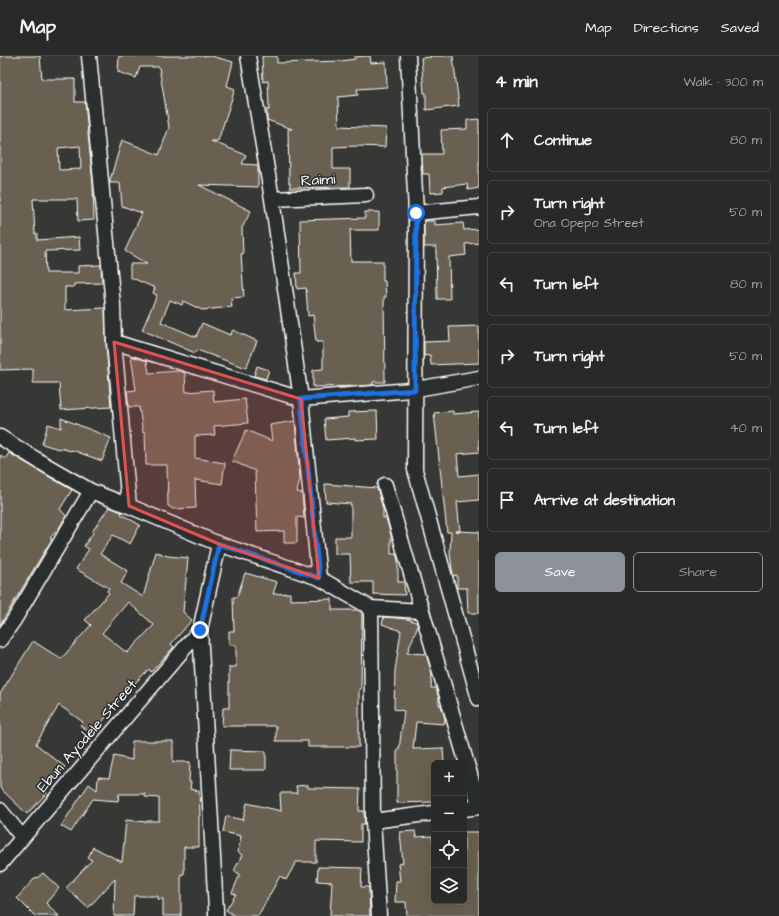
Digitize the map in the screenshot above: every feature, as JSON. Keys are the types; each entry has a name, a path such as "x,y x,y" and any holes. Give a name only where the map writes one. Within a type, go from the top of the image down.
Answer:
{"street":[{"path":"89,56 113,305 114,342 129,506"},
{"path":"248,56 272,199 301,399 319,578"},
{"path":"408,56 416,213 413,390 415,470 479,698"},
{"name":"Raimi","path":"272,199 366,195"},
{"path":"416,213 479,207"},
{"path":"114,342 301,399 413,390 479,378"},
{"path":"0,437 91,491 219,544 319,578 371,608 422,611"},
{"path":"385,485 451,705 479,806 467,808"},
{"path":"0,640 14,620 91,491"},
{"path":"216,916 200,630 219,544"},
{"path":"371,608 373,821 378,916"},
{"name":"Ebun Ayodele Street","path":"0,864 200,630"},
{"path":"0,810 22,837"},
{"path":"373,821 431,813"}],"highlighted area":[{"path":"114,342 301,399 319,578 219,544 129,506"}],"building":[{"path":"0,56 40,56 42,79 75,79 75,102 85,102 93,184 94,220 78,221 77,199 33,199 35,234 37,233 37,240 79,237 80,250 45,251 46,273 78,273 78,266 101,265 102,283 74,284 74,287 65,287 65,310 105,308 111,407 61,410 59,383 33,383 33,369 0,370","holes":["80,146 81,169 59,170 58,148"]},
{"path":"119,56 211,56 233,62 227,86 235,89 218,141 211,141 246,155 242,164 258,165 258,187 199,185 251,211 242,228 243,254 241,254 244,297 231,298 232,307 202,310 183,301 182,305 170,300 161,322 196,337 202,323 230,335 233,330 257,341 246,368 197,350 195,353 142,330 157,295 153,293 155,288 130,277 130,264 147,264 125,251 142,213 122,206 120,183 110,183 110,180 122,140 159,155 169,127 159,67 140,67 136,78 118,72"},
{"path":"262,56 277,56 277,63 341,61 355,59 354,57 368,56 370,56 371,63 386,62 387,87 357,89 358,95 338,97 339,126 386,128 385,147 333,147 333,169 350,169 350,187 290,188 288,129 292,129 267,120 267,109 269,110 268,81 263,82"},
{"path":"430,56 453,56 459,106 426,110 426,93 424,93 421,58 431,57"},
{"path":"479,119 479,188 468,190 467,184 443,187 443,192 430,193 429,174 423,174 422,154 442,154 441,130 467,129 467,120"},
{"path":"365,212 379,212 379,230 350,230 351,261 383,261 383,281 385,281 386,297 384,297 385,382 373,382 373,385 361,386 313,387 313,370 323,369 323,342 316,342 313,315 308,316 306,288 297,289 296,273 301,273 300,220 365,218"},
{"path":"424,221 435,221 435,225 463,223 464,230 479,229 479,243 465,244 466,255 449,257 450,299 437,299 436,247 424,247"},
{"path":"479,326 479,363 431,365 430,355 424,356 424,342 450,341 449,327"},
{"path":"131,356 147,361 149,373 180,371 185,373 186,392 213,390 214,402 245,399 248,423 214,426 215,435 195,436 195,458 225,463 222,484 195,480 196,508 173,509 168,506 167,465 146,465 145,432 143,433 139,407 129,407 127,391 136,390"},
{"path":"257,366 269,370 266,379 254,376"},
{"path":"377,411 378,439 355,440 355,438 326,440 324,419 348,417 348,412"},
{"path":"453,411 453,414 479,412 479,452 457,454 459,476 479,474 479,500 457,502 460,531 455,531 479,532 479,613 468,613 467,588 457,588 457,575 453,576 450,553 451,532 447,532 434,413"},
{"path":"61,418 111,438 102,461 72,450 59,449 42,444 48,424 61,428"},
{"path":"295,421 300,479 297,492 302,493 304,518 297,517 297,543 284,543 284,531 257,532 255,471 232,461 246,430 272,441 270,425"},
{"path":"9,453 72,490 60,509 66,516 58,530 50,538 52,539 0,625 0,455 5,459"},
{"path":"325,484 377,488 383,509 383,518 386,518 391,535 391,554 396,554 398,560 398,582 404,582 405,595 373,594 373,582 351,582 350,554 335,554 335,537 351,537 351,504 326,502"},
{"path":"109,507 122,512 121,514 140,525 130,544 113,535 100,554 128,571 121,583 143,597 156,552 168,556 188,558 183,612 192,620 171,644 174,647 151,672 149,669 132,686 113,707 93,735 80,725 83,722 59,705 36,744 65,767 45,791 47,793 27,814 0,788 0,694 33,641 61,659 91,625 85,620 109,593 107,591 109,588 76,569 89,549 84,546 93,533 92,532","holes":["128,602 154,625 127,653 102,633"]},
{"path":"245,573 277,582 273,594 290,593 290,600 332,599 332,610 358,610 362,613 361,689 359,689 359,747 308,747 308,741 276,741 276,726 222,726 223,708 229,708 229,667 236,667 236,645 229,645 229,631 234,631 233,597 237,597"},
{"path":"384,617 407,619 416,622 418,626 407,653 426,654 432,674 431,688 436,688 439,705 441,705 445,719 444,724 416,722 413,749 443,748 444,760 431,760 431,802 397,803 397,749 399,749 404,711 394,709 395,671 401,631 382,624"},
{"path":"132,741 173,741 173,762 190,762 190,789 199,791 199,847 184,847 184,874 181,874 181,916 163,916 163,899 158,899 158,896 134,896 133,916 114,916 115,879 88,908 66,888 92,860 88,858 93,847 122,862 126,820 147,822 159,821 159,798 145,797 145,794 119,794 118,801 93,799 71,832 61,826 89,784 97,790 98,777 109,778 114,756 132,760"},
{"path":"230,750 266,751 266,770 229,770"},
{"path":"308,785 308,788 360,789 359,811 364,811 365,824 361,824 361,842 316,841 316,862 296,862 286,880 280,876 258,916 235,916 226,910 236,894 232,893 240,874 234,871 242,855 238,852 241,836 223,832 226,816 243,820 247,803 281,811 280,793 297,793 296,786"},
{"path":"415,831 416,837 431,836 431,904 467,904 467,832 479,832 479,916 407,916 406,902 395,902 396,881 400,881 398,864 403,863 400,832"},
{"path":"318,867 362,868 361,887 369,887 370,916 330,916 332,882 317,881"},
{"path":"43,873 59,888 46,903 59,916 35,916 17,898 36,877 37,878"}],"route":[{"path":"200,630 219,544 319,578 301,399 415,390 416,213"}]}
